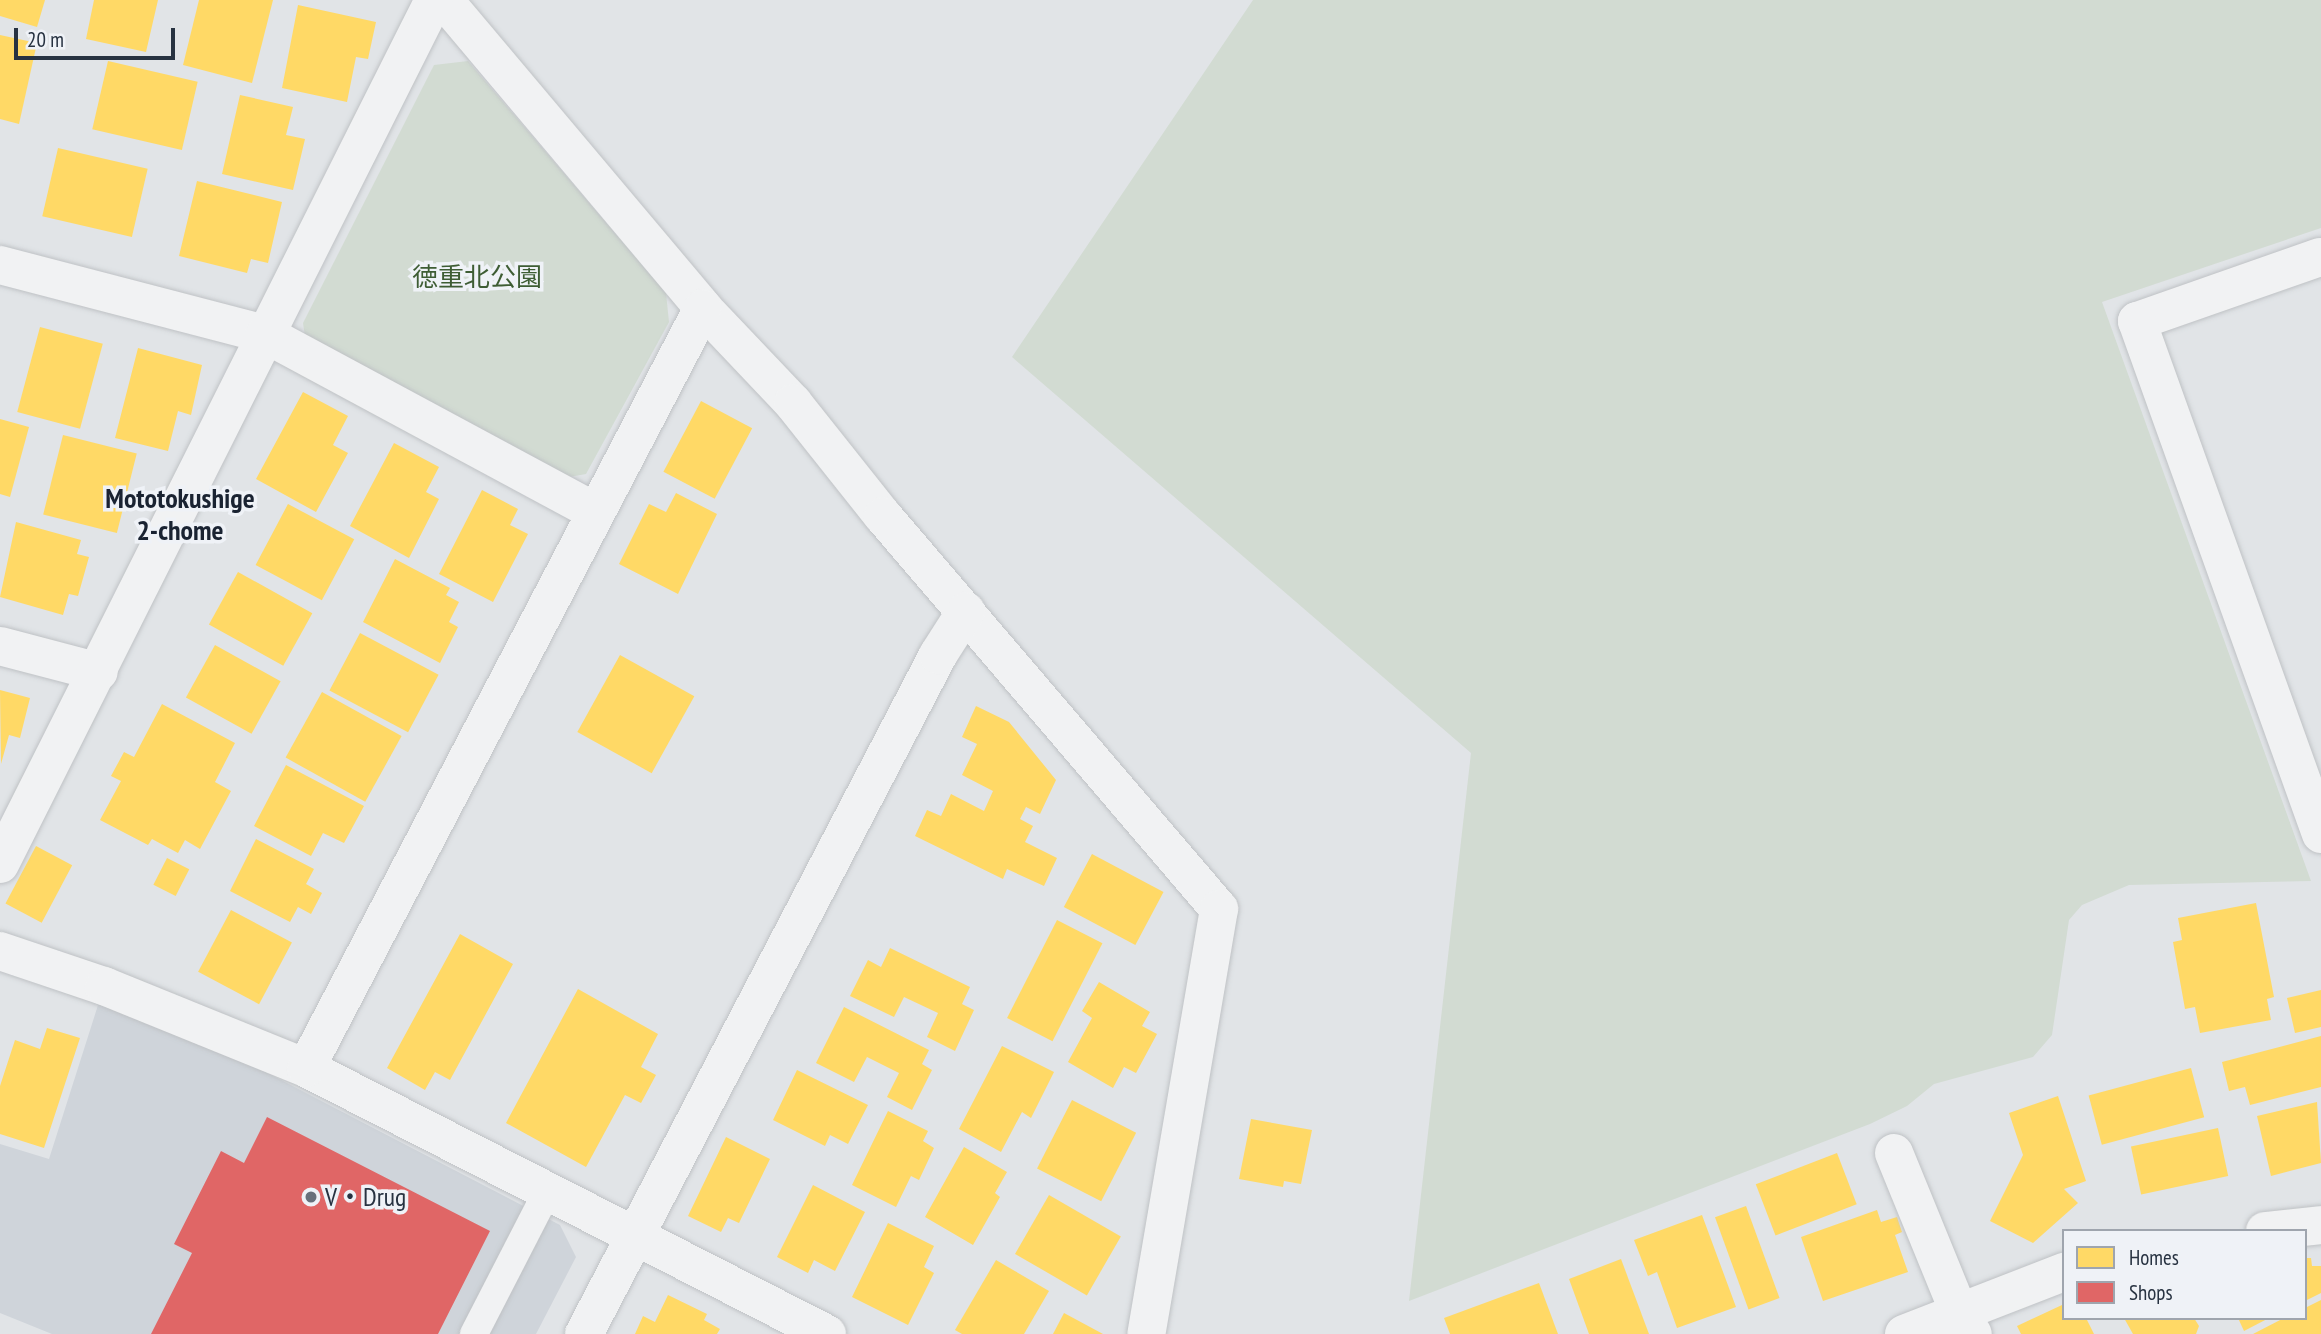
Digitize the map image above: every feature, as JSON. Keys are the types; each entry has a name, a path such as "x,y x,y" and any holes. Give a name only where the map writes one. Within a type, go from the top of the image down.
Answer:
{"street":[{"path":"0,864 99,672 265,334 434,0"},
{"path":"444,0 703,308 793,403 1219,909 1146,1334"},
{"path":"2321,258 2137,321 2321,834"},
{"path":"0,265 265,334 596,512"},
{"path":"306,1068 703,308"},
{"path":"584,1334 932,667 967,611"},
{"path":"0,646 99,672"},
{"path":"0,951 116,991 306,1068 546,1194 637,1236 827,1334"},
{"path":"1894,1153 1966,1323"},
{"path":"2284,1229 2321,1225"},
{"path":"1904,1334 1966,1323 2062,1273"}],"lane":[{"path":"474,1334 546,1194"}],"shaded area":[{"path":"99,1002 256,1067 560,1225 576,1257 536,1334 52,1334 0,1313 0,1144 49,1159"}],"green space":[{"path":"1253,0 2321,0 2321,228 2102,302 2311,881 2129,885 2082,905 2069,920 2052,1035 2033,1057 1934,1084 1907,1106 1870,1124 1409,1301 1471,753 1012,357"},
{"name":"徳重北公園","path":"468,61 666,293 669,322 586,474 563,478 305,336 303,323 434,65"}],"building: Homes":[{"path":"0,0 45,0 37,27 0,16"},
{"path":"94,0 158,0 146,52 86,39"},
{"path":"199,0 273,0 252,83 183,65"},
{"path":"298,5 376,22 368,59 356,57 347,102 282,88"},
{"path":"0,35 37,43 19,124 0,119"},
{"path":"108,61 198,82 182,150 92,129"},
{"path":"240,95 293,107 286,135 305,139 293,190 222,174"},
{"path":"58,148 148,169 132,237 42,216"},
{"path":"197,181 282,202 268,263 251,259 247,273 179,256"},
{"path":"40,327 103,344 80,429 17,412"},
{"path":"138,348 202,365 191,415 178,411 168,451 115,438"},
{"path":"303,392 348,416 333,445 348,453 316,512 256,479"},
{"path":"701,401 752,428 715,499 663,472"},
{"path":"0,419 29,427 10,497 0,494"},
{"path":"63,435 137,453 117,533 43,515"},
{"path":"394,443 439,467 426,492 439,499 409,558 350,526"},
{"path":"482,490 518,509 510,525 528,534 493,602 439,574"},
{"path":"676,493 717,514 678,594 619,564 649,504 666,512"},
{"path":"288,504 354,539 322,600 256,565"},
{"path":"16,522 81,540 77,554 89,557 78,596 69,594 63,615 0,597"},
{"path":"395,559 450,588 446,595 459,602 449,622 458,627 440,663 363,622"},
{"path":"238,572 312,613 283,666 209,624"},
{"path":"360,633 439,675 408,732 329,690"},
{"path":"215,645 281,681 252,734 186,697"},
{"path":"620,655 694,696 652,773 577,732"},
{"path":"0,690 30,698 20,738 9,735 1,764"},
{"path":"322,692 402,736 365,802 286,758"},
{"path":"162,704 235,743 215,782 231,791 200,849 185,840 178,853 152,839 148,845 100,820 121,781 111,776 124,752 134,757"},
{"path":"976,706 1009,722 1056,780 1040,814 1026,807 1020,819 1033,826 1025,842 1057,858 1044,886 1007,869 1003,879 915,836 927,810 941,816 951,794 984,811 993,791 962,775 977,744 962,737"},
{"path":"286,765 364,806 344,843 323,833 311,856 254,826"},
{"path":"256,839 314,869 306,884 322,893 311,914 298,907 290,922 230,891"},
{"path":"36,846 72,865 42,923 5,903"},
{"path":"1092,854 1164,892 1135,945 1064,907"},
{"path":"167,858 189,869 176,896 153,885"},
{"path":"2256,903 2274,997 2267,999 2271,1020 2200,1033 2195,1007 2185,1009 2173,942 2182,940 2178,918"},
{"path":"231,910 292,942 259,1004 198,972"},
{"path":"1057,920 1102,943 1053,1041 1007,1018"},
{"path":"460,934 513,964 450,1080 435,1072 425,1090 387,1068"},
{"path":"890,948 970,987 962,1004 974,1010 955,1051 927,1037 938,1013 904,997 894,1017 850,996 868,960 881,967"},
{"path":"1099,982 1150,1012 1142,1026 1157,1034 1136,1073 1124,1067 1113,1088 1068,1062 1092,1018 1082,1011"},
{"path":"578,989 658,1034 641,1067 656,1075 641,1103 625,1095 586,1167 506,1123"},
{"path":"2321,990 2321,1027 2295,1033 2287,998"},
{"path":"844,1007 929,1050 922,1064 932,1070 912,1110 887,1097 899,1073 867,1057 854,1082 816,1063"},
{"path":"47,1028 80,1038 44,1148 0,1134 0,1086 15,1040 40,1049"},
{"path":"2321,1036 2321,1087 2250,1105 2245,1087 2229,1091 2222,1062"},
{"path":"1002,1046 1054,1072 1031,1118 1022,1112 1001,1152 959,1129"},
{"path":"2191,1068 2204,1117 2102,1145 2089,1095"},
{"path":"797,1070 868,1105 848,1144 830,1135 825,1146 773,1120"},
{"path":"2058,1096 2086,1181 2064,1189 2078,1203 2033,1243 1990,1221 2023,1155 2009,1113"},
{"path":"1072,1100 1136,1133 1101,1201 1037,1169"},
{"path":"2317,1102 2321,1163 2271,1176 2257,1116"},
{"path":"888,1111 928,1131 923,1141 934,1148 919,1180 911,1176 896,1207 852,1185"},
{"path":"1251,1119 1312,1130 1301,1184 1284,1181 1283,1187 1239,1179"},
{"path":"2218,1128 2228,1176 2141,1194 2131,1147"},
{"path":"726,1137 770,1159 739,1223 728,1218 721,1232 688,1216"},
{"path":"964,1147 1007,1172 995,1193 1000,1197 973,1245 925,1217"},
{"path":"1837,1153 1857,1204 1775,1236 1756,1184"},
{"path":"813,1185 865,1212 835,1271 814,1260 808,1273 777,1257"},
{"path":"1049,1195 1121,1236 1087,1295 1015,1254"},
{"path":"1746,1206 1780,1298 1749,1309 1715,1217"},
{"path":"1877,1210 1881,1222 1897,1217 1902,1232 1895,1235 1908,1272 1823,1301 1801,1237"},
{"path":"1702,1215 1736,1307 1677,1328 1657,1272 1648,1276 1634,1240"},
{"path":"888,1223 934,1246 924,1267 934,1273 908,1325 852,1297"},
{"path":"2307,1258 2311,1258 2312,1266 2321,1266 2321,1293 2307,1300"},
{"path":"1621,1259 1649,1334 1589,1334 1569,1279"},
{"path":"996,1260 1049,1291 1024,1334 962,1334 955,1330"},
{"path":"1539,1283 1558,1334 1450,1334 1444,1318"},
{"path":"668,1295 707,1314 704,1320 720,1329 717,1334 635,1334 643,1316 655,1322"},
{"path":"2321,1300 2321,1334 2253,1334 2280,1320 2307,1320 2307,1307"},
{"path":"2062,1305 2062,1320 2087,1320 2094,1334 2021,1334 2017,1326"},
{"path":"1064,1313 1103,1334 1053,1334"},
{"path":"2125,1320 2195,1320 2199,1326 2196,1334 2133,1334"},
{"path":"2239,1320 2265,1320 2244,1331"}],"building: Shops":[{"name":"V・Drug","path":"267,1117 490,1231 438,1334 151,1334 192,1253 174,1244 221,1151 244,1163"}],"place":[{"name":"V・Drug","path":"311,1197"}],"district":[{"name":"Mototokushige 2-chome","path":"180,514"}]}
